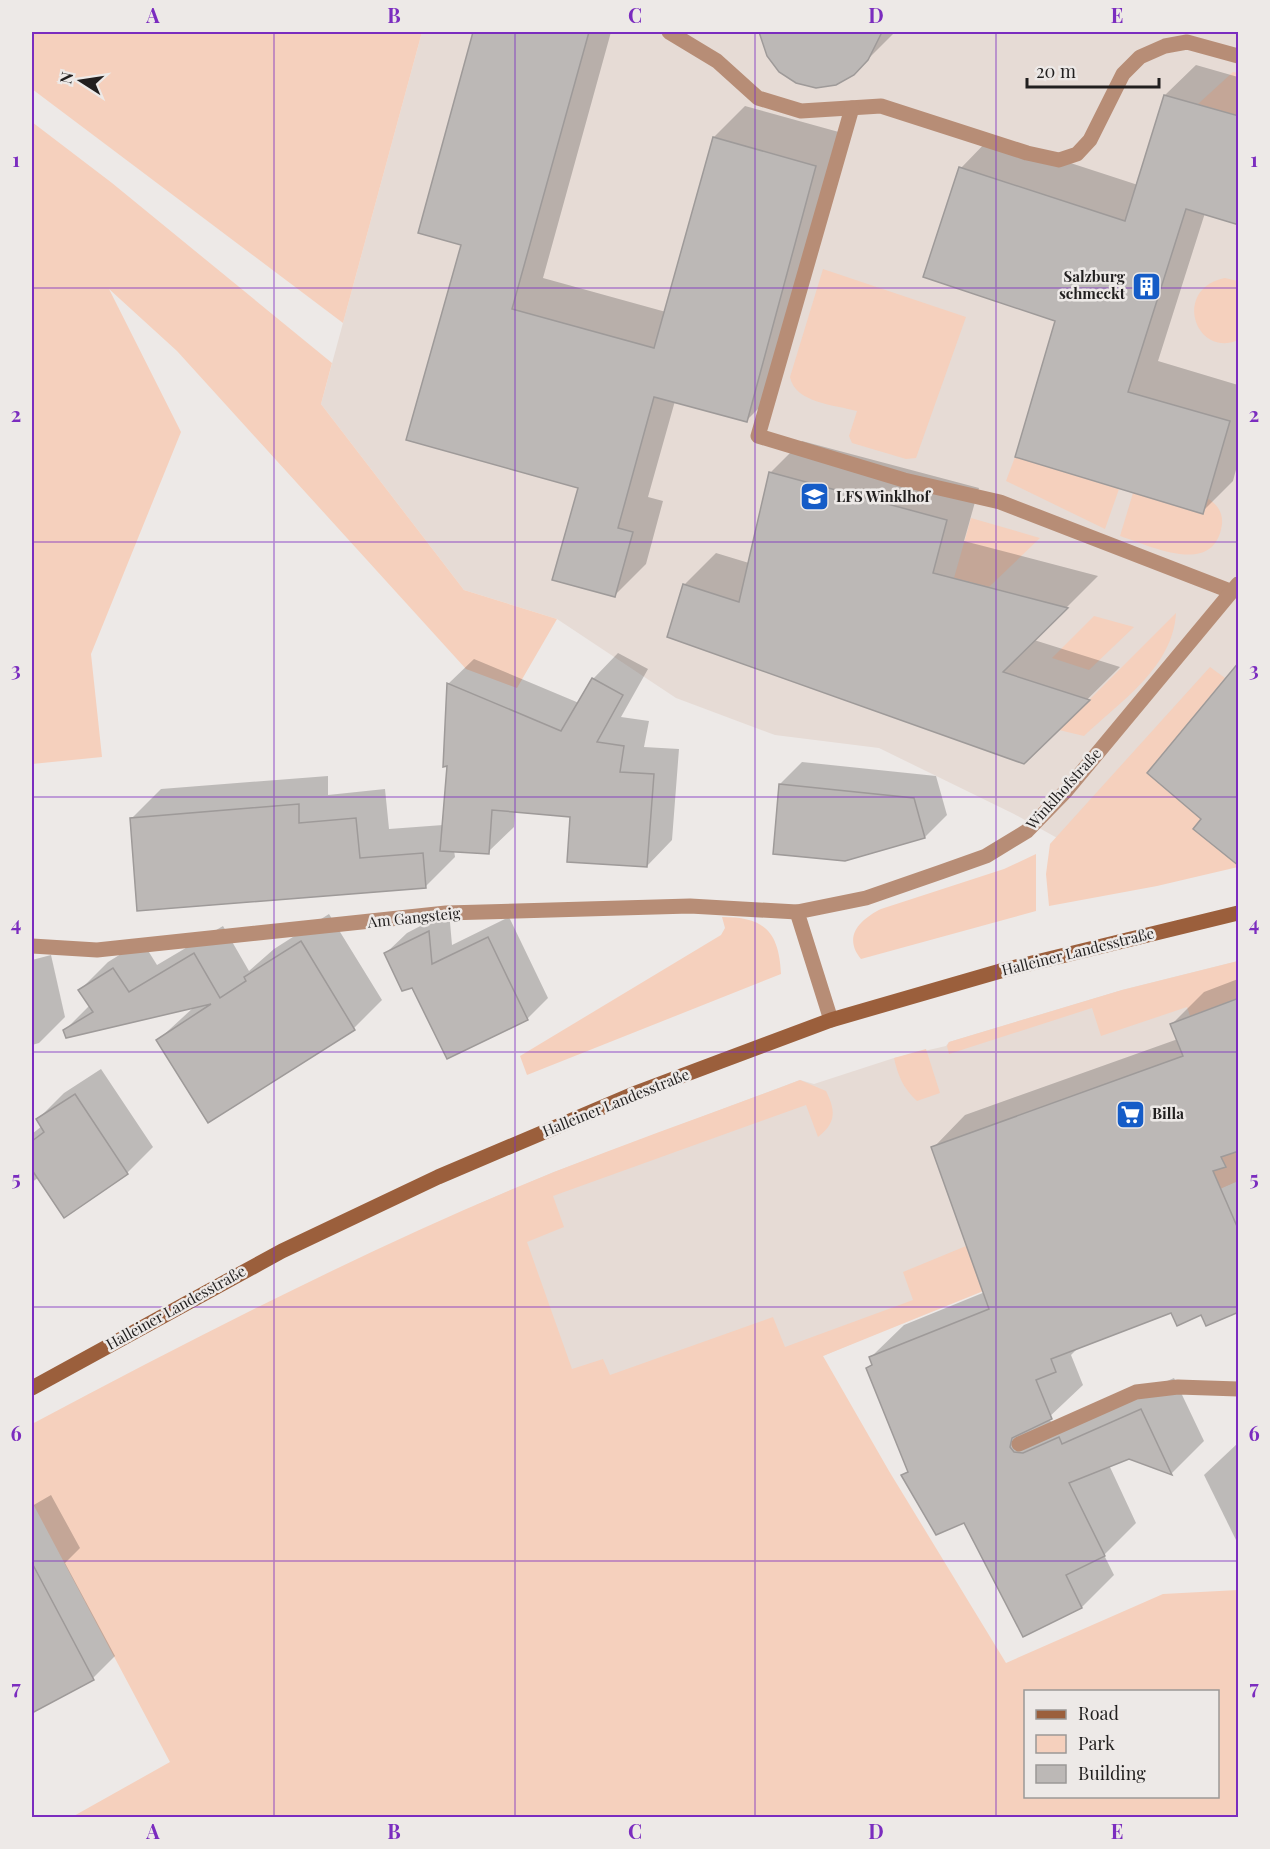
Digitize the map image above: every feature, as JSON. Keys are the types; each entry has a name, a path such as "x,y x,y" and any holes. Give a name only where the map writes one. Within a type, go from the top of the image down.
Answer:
{"main road":[{"name":"Halleiner Landesstraße","path":"32,1388 282,1251 438,1177 636,1093 831,1020 1004,970 1239,913"}],"street":[{"path":"669,32 717,61 758,98 801,111 881,106 1027,153 1059,160 1077,154 1090,140 1122,74 1140,57 1164,46 1187,42 1239,56"},
{"path":"852,108 758,436 904,480 1000,502 1234,588"},
{"name":"Winklhofstraße","path":"797,912 866,898 941,873 986,856 1027,831 1095,755 1234,588"},
{"name":"Am Gangsteig","path":"32,946 98,950 446,913 690,906 797,912"},
{"path":"797,912 831,1020"},
{"path":"1019,1444 1136,1392 1178,1387 1239,1389"}],"shaded area":[{"name":"LFS Winklhof","path":"422,32 1238,32 1238,866 1075,848 1014,814 879,748 775,735 676,698 557,619 464,590 321,404"},
{"path":"1238,961 1238,1181 823,1356 565,1395 476,1205 554,1172 800,1080 814,1084 894,1058 946,1046 949,1042 1122,990"}],"green space":[{"path":"32,32 422,32 343,323 32,89"},
{"path":"1233,72 1238,73 1238,116 1198,104"},
{"path":"32,122 112,183 332,363 321,404 464,590 557,619 517,688 466,669 177,351 109,289 181,432 91,654 102,757 32,764"},
{"path":"823,269 966,317 916,458 906,459 852,443 849,436 857,411 817,402 793,386 790,377"},
{"path":"1225,278 1238,281 1238,340 1223,343 1211,340 1201,332 1194,307 1198,295 1208,285"},
{"path":"1015,457 1119,489 1105,529 1006,481"},
{"path":"1133,493 1207,498 1216,506 1221,516 1222,524 1217,540 1207,550 1195,554 1180,554 1120,536"},
{"path":"971,518 1040,538 989,587 954,578"},
{"path":"1176,613 1173,632 1166,650 1143,682 1129,696 1084,736 1059,730"},
{"path":"1094,616 1134,627 1089,670 1052,658"},
{"path":"1210,667 1225,678 1147,773 1201,819 1194,829 1224,854 1238,838 1238,867 1157,886 1049,906 1046,874 1050,844"},
{"path":"1036,854 1036,911 861,959 856,951 853,943 856,929 881,909 1004,869"},
{"path":"722,917 749,920 767,930 777,947 781,974 527,1075 520,1056 721,935 725,928"},
{"path":"1238,961 1238,998 1190,1016 1187,1007 1101,1036 1092,1008 949,1054 947,1046 949,1042 1122,990"},
{"path":"926,1049 940,1093 917,1101 902,1081 894,1058"},
{"path":"800,1080 826,1091 832,1105 831,1122 818,1137 806,1105 553,1196 564,1227 527,1242 572,1369 603,1359 610,1375 773,1317 785,1347 913,1300 903,1272 966,1246 971,1256 1225,1167 1221,1157 1238,1151 1238,1181 1038,1269 823,1356 889,1471 1006,1663 1163,1594 1238,1590 1238,1817 72,1817 170,1762 32,1502 32,1424 224,1324 355,1260 487,1200 615,1148"}],"building":[{"path":"473,32 589,32 512,309 654,348 713,137 816,166 747,422 654,397 618,528 633,532 615,597 552,580 578,488 406,440 461,245 418,233"},
{"path":"759,32 882,32 868,60 854,75 836,85 816,88 796,83 779,72 767,56"},
{"path":"1164,95 1239,116 1239,225 1186,209 1128,392 1230,421 1203,514 1015,457 1055,321 923,277 959,167 1125,221"},
{"path":"769,472 947,520 933,573 1068,608 1003,672 1090,700 1024,764 667,637 683,584 739,602"},
{"path":"1239,662 1239,866 1193,829 1201,819 1147,773"},
{"path":"592,678 623,695 597,742 624,746 620,772 654,774 647,867 567,862 570,817 492,810 489,854 440,851 447,766 443,767 447,683 561,731"},
{"path":"779,784 914,798 925,838 845,861 773,854"},
{"path":"299,804 299,823 356,818 360,858 423,853 426,888 137,911 130,818"},
{"path":"429,931 432,964 488,937 528,1020 447,1059 412,988 402,991 384,953"},
{"path":"301,941 355,1030 208,1123 156,1040 211,1004 66,1038 63,1030 93,1012 78,990 113,968 129,992 194,953 220,998 246,981 244,977"},
{"path":"1239,998 1239,1151 1221,1157 1226,1167 1213,1171 1239,1231 1239,1312 1206,1326 1201,1315 1177,1326 1171,1313 1051,1359 1056,1372 1036,1380 1052,1419 1012,1438 1010,1447 1014,1452 1023,1453 1059,1437 1062,1444 1141,1409 1172,1475 1129,1459 1069,1483 1105,1556 1066,1575 1082,1608 1023,1637 964,1523 936,1535 901,1475 908,1472 866,1368 872,1365 869,1357 989,1309 931,1147 1183,1056 1170,1024"},
{"path":"75,1094 128,1174 64,1218 32,1170 32,1141 44,1132 36,1119"},
{"path":"32,1563 94,1680 32,1713"}],"place":[{"name":"Salzburg schmeckt","path":"1146,286"},
{"name":"LFS Winklhof","path":"815,497"},
{"name":"Billa","path":"1131,1114"}]}
